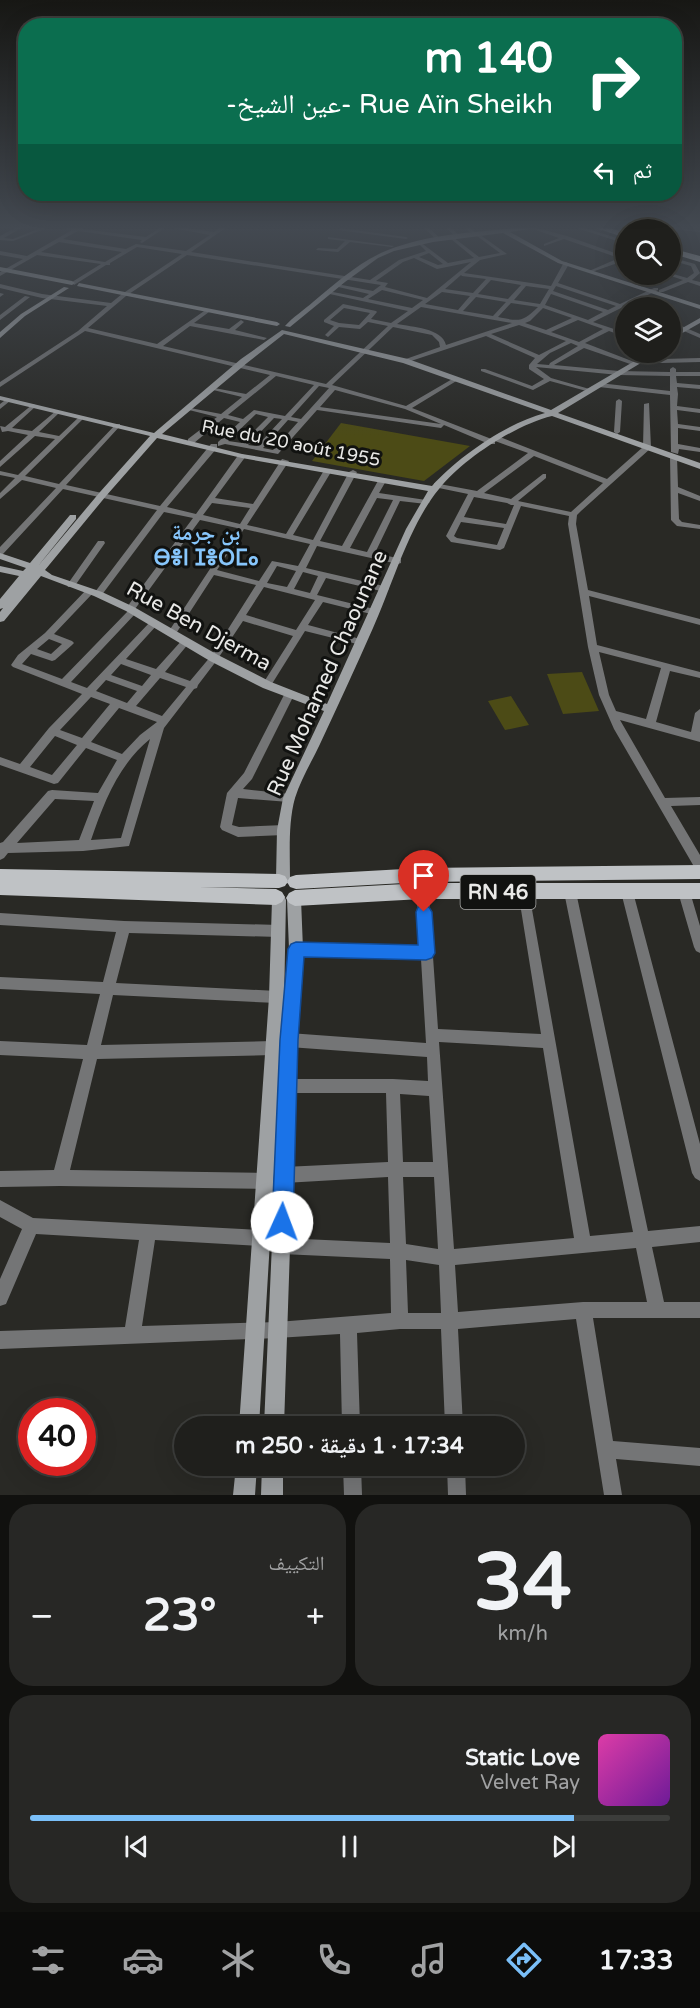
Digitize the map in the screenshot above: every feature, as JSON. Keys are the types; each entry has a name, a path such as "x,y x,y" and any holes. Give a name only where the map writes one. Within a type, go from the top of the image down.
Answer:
{"main road":[{"name":"RN 46","path":"0,888 286,891 700,872"},
{"name":"RN 46","path":"0,876 286,891"},
{"name":"RN 46","path":"422,883 524,891 692,891"}],"street":[{"path":"0,318 27,297 31,297"},
{"path":"47,297 110,305"},
{"path":"0,385 84,329 121,297"},
{"path":"126,297 367,347"},
{"path":"0,619 150,432 318,297"},
{"path":"150,432 187,408 264,338 323,297"},
{"path":"348,297 413,310"},
{"path":"359,308 370,297"},
{"path":"416,297 428,300"},
{"path":"217,446 243,446 275,452 367,347 391,326 433,297"},
{"path":"460,311 473,297"},
{"path":"486,297 542,306 615,330"},
{"path":"495,317 514,297"},
{"path":"409,360 520,323 535,315 547,297"},
{"path":"572,297 608,312"},
{"path":"585,297 615,305"},
{"path":"676,297 700,305"},
{"path":"0,336 54,298"},
{"path":"421,304 520,323 578,343 622,368"},
{"path":"343,306 374,312 368,320 358,328 326,321 343,306"},
{"path":"588,322 615,310"},
{"path":"205,313 241,322 328,335 409,360 548,411 617,432 646,445"},
{"path":"157,347 205,313"},
{"path":"547,332 578,318"},
{"path":"368,320 434,334 439,337 443,349"},
{"path":"681,335 700,320"},
{"path":"230,331 241,322"},
{"path":"191,324 264,338"},
{"path":"328,335 338,325"},
{"path":"681,333 700,326"},
{"path":"681,327 700,336"},
{"path":"532,363 539,357 578,343 609,328"},
{"path":"84,329 395,404 456,429 533,453 608,482"},
{"path":"486,334 539,357"},
{"path":"552,364 578,343"},
{"path":"409,360 548,411 700,461"},
{"path":"681,360 700,360"},
{"path":"532,363 622,368"},
{"path":"532,363 700,371"},
{"path":"532,363 534,372 549,380 590,390"},
{"path":"548,411 581,388 631,363"},
{"path":"435,487 494,441 599,385 622,368"},
{"path":"483,370 533,388 549,380"},
{"path":"673,371 675,520 680,524 700,527"},
{"path":"191,441 275,374"},
{"path":"407,408 456,379"},
{"path":"258,449 318,384"},
{"path":"599,385 675,394"},
{"path":"674,385 700,387"},
{"path":"211,388 245,396"},
{"path":"0,407 4,399"},
{"name":"Rue du 20 août 1955","path":"4,399 217,446 242,456 435,487"},
{"path":"617,432 619,401"},
{"path":"387,419 395,404"},
{"path":"573,515 646,445 647,404"},
{"path":"2,431 33,406"},
{"path":"187,408 244,421"},
{"path":"315,408 456,429"},
{"path":"675,408 700,411"},
{"path":"0,465 57,412"},
{"path":"162,724 129,707 16,665 21,657 94,592 163,507 217,446 244,421 256,412 303,421"},
{"path":"243,446 273,415"},
{"path":"0,497 82,417"},
{"path":"35,573 0,554 118,425"},
{"path":"675,426 700,429"},
{"path":"2,431 60,438"},
{"name":"Rue du 20 août 1955","path":"150,432 327,472 435,487"},
{"path":"675,452 700,450"},
{"path":"675,452 700,466"},
{"path":"533,453 474,495 450,538 500,548 504,545 515,504 543,476"},
{"path":"64,683 131,610 242,456"},
{"path":"172,633 284,462"},
{"path":"289,536 327,472"},
{"path":"0,473 163,507 398,561"},
{"path":"290,591 352,474"},
{"path":"345,549 382,481"},
{"path":"435,487 573,515"},
{"name":"Rue Mohamed Chaounane","path":"286,891 284,830 289,798 398,561 435,487"},
{"path":"675,489 700,499"},
{"path":"374,495 426,502"},
{"path":"370,554 398,498"},
{"path":"210,500 256,507"},
{"path":"573,515 593,647 604,695 619,729 700,866"},
{"path":"459,519 510,527"},
{"path":"71,585 101,543"},
{"path":"83,846 107,782 125,759 146,736 162,724 194,686 275,563 385,589"},
{"path":"0,569 35,573"},
{"path":"213,572 375,612"},
{"path":"0,606 35,573"},
{"name":"Rue Ben Djerma","path":"35,573 94,592 267,685 330,709"},
{"path":"267,685 301,630 316,598 323,574"},
{"path":"584,592 700,622"},
{"path":"241,617 361,642"},
{"path":"22,769 53,731 154,623"},
{"path":"30,650 52,658 69,644 48,635"},
{"path":"129,707 186,641"},
{"path":"593,647 700,675"},
{"path":"120,660 194,686"},
{"path":"650,724 667,665"},
{"path":"104,676 144,690"},
{"path":"284,830 229,830 226,827 232,793 248,776 289,695"},
{"path":"2,850 52,794 54,780 117,703"},
{"path":"613,714 698,739 700,713"},
{"path":"2,850 126,843 162,724"},
{"path":"53,731 125,759"},
{"path":"0,761 54,780"},
{"path":"232,793 289,798"},
{"path":"52,794 100,797"},
{"path":"664,802 700,801"},
{"path":"422,883 447,1258 454,1416"},
{"path":"250,1416 257,1330 279,931 286,891"},
{"path":"274,1416 289,1040 296,949 286,891"},
{"path":"524,891 584,1245"},
{"path":"692,891 700,947"},
{"path":"570,892 657,1310"},
{"path":"627,892 700,1173"},
{"path":"0,919 124,927 279,931"},
{"path":"60,1178 124,927"},
{"path":"296,949 426,953"},
{"path":"0,983 277,996"},
{"path":"432,1035 548,1041"},
{"path":"289,1040 434,1051"},
{"path":"0,1048 93,1052 273,1048"},
{"path":"287,1086 393,1086 435,1089"},
{"path":"393,1086 400,1321"},
{"path":"284,1175 396,1169 441,1170"},
{"path":"0,1179 265,1180"},
{"path":"0,1208 31,1226 262,1238"},
{"path":"0,1298 31,1226"},
{"path":"132,1335 148,1232"},
{"path":"282,1246 399,1251 447,1258 700,1234"},
{"path":"0,1340 277,1330 400,1321 449,1321 583,1310 700,1310"},
{"path":"583,1310 613,1495"},
{"path":"348,1325 351,1416"},
{"path":"605,1449 700,1457"},
{"path":"244,1495 246,1476"},
{"path":"272,1495 273,1476"},
{"path":"352,1476 353,1495"},
{"path":"456,1476 457,1495"}],"shaded area":[{"path":"341,423 470,446 424,481 312,461"},
{"path":"582,672 599,711 563,714 547,674"},
{"path":"511,696 529,725 505,730 488,701"}],"district":[{"name":"بن جرمة ⴱⴻⵏ ⵊⴻⵔⵎⴰ","path":"206,544"}],"route":[{"path":"282,1222 289,1040 296,949 426,953 424,912"}]}
